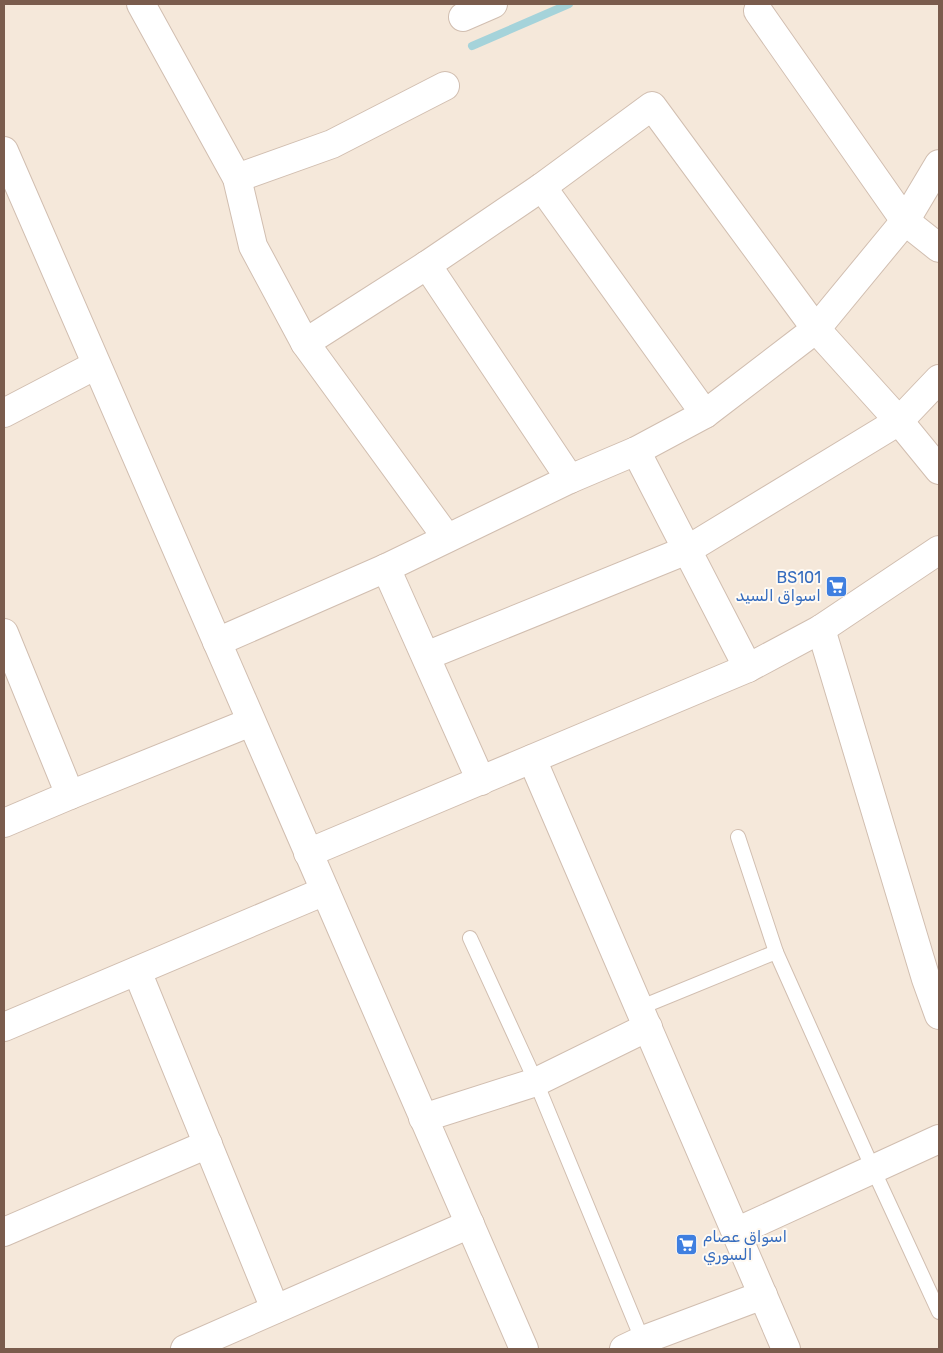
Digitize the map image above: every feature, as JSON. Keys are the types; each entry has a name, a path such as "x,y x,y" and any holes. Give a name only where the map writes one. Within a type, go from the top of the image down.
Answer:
{"street":[{"path":"141,4 237,178 253,246 304,344 447,538"},
{"path":"463,17 492,4"},
{"path":"758,11 905,221 939,248"},
{"path":"237,178 332,144 445,86"},
{"path":"304,344 427,265 542,187 652,106 816,328 899,421 939,470"},
{"path":"4,151 10,184 96,365 524,1349"},
{"path":"217,642 386,568 570,479 636,451 705,414 816,328 905,221 939,164"},
{"path":"542,187 705,414"},
{"path":"427,265 570,479"},
{"path":"4,413 96,365"},
{"path":"426,656 687,550 899,421 939,379"},
{"path":"636,451 748,668"},
{"path":"308,853 748,668 821,629 939,550"},
{"path":"386,568 482,781"},
{"path":"821,629 933,977 939,1015"},
{"path":"4,635 70,794"},
{"path":"4,823 70,794 252,722"},
{"path":"532,760 786,1349"},
{"path":"4,1027 325,891"},
{"path":"137,971 275,1309"},
{"path":"423,1118 536,1082 644,1017"},
{"path":"736,1232 939,1140"},
{"path":"4,1232 208,1144"},
{"path":"185,1349 234,1339 275,1309 470,1224"},
{"path":"638,1346 763,1295"}],"lane":[{"path":"738,837 776,952 939,1312"},
{"path":"470,938 536,1082 638,1346"},
{"path":"644,1017 776,952"}],"shaded area":[{"path":"4,4 939,4 939,1349 4,1349"}],"waterway":[{"path":"472,46 569,4"}],"place":[{"name":"BS101 اسواق السيد","path":"837,586"},
{"name":"اسواق عصام السوري","path":"687,1245"}]}
